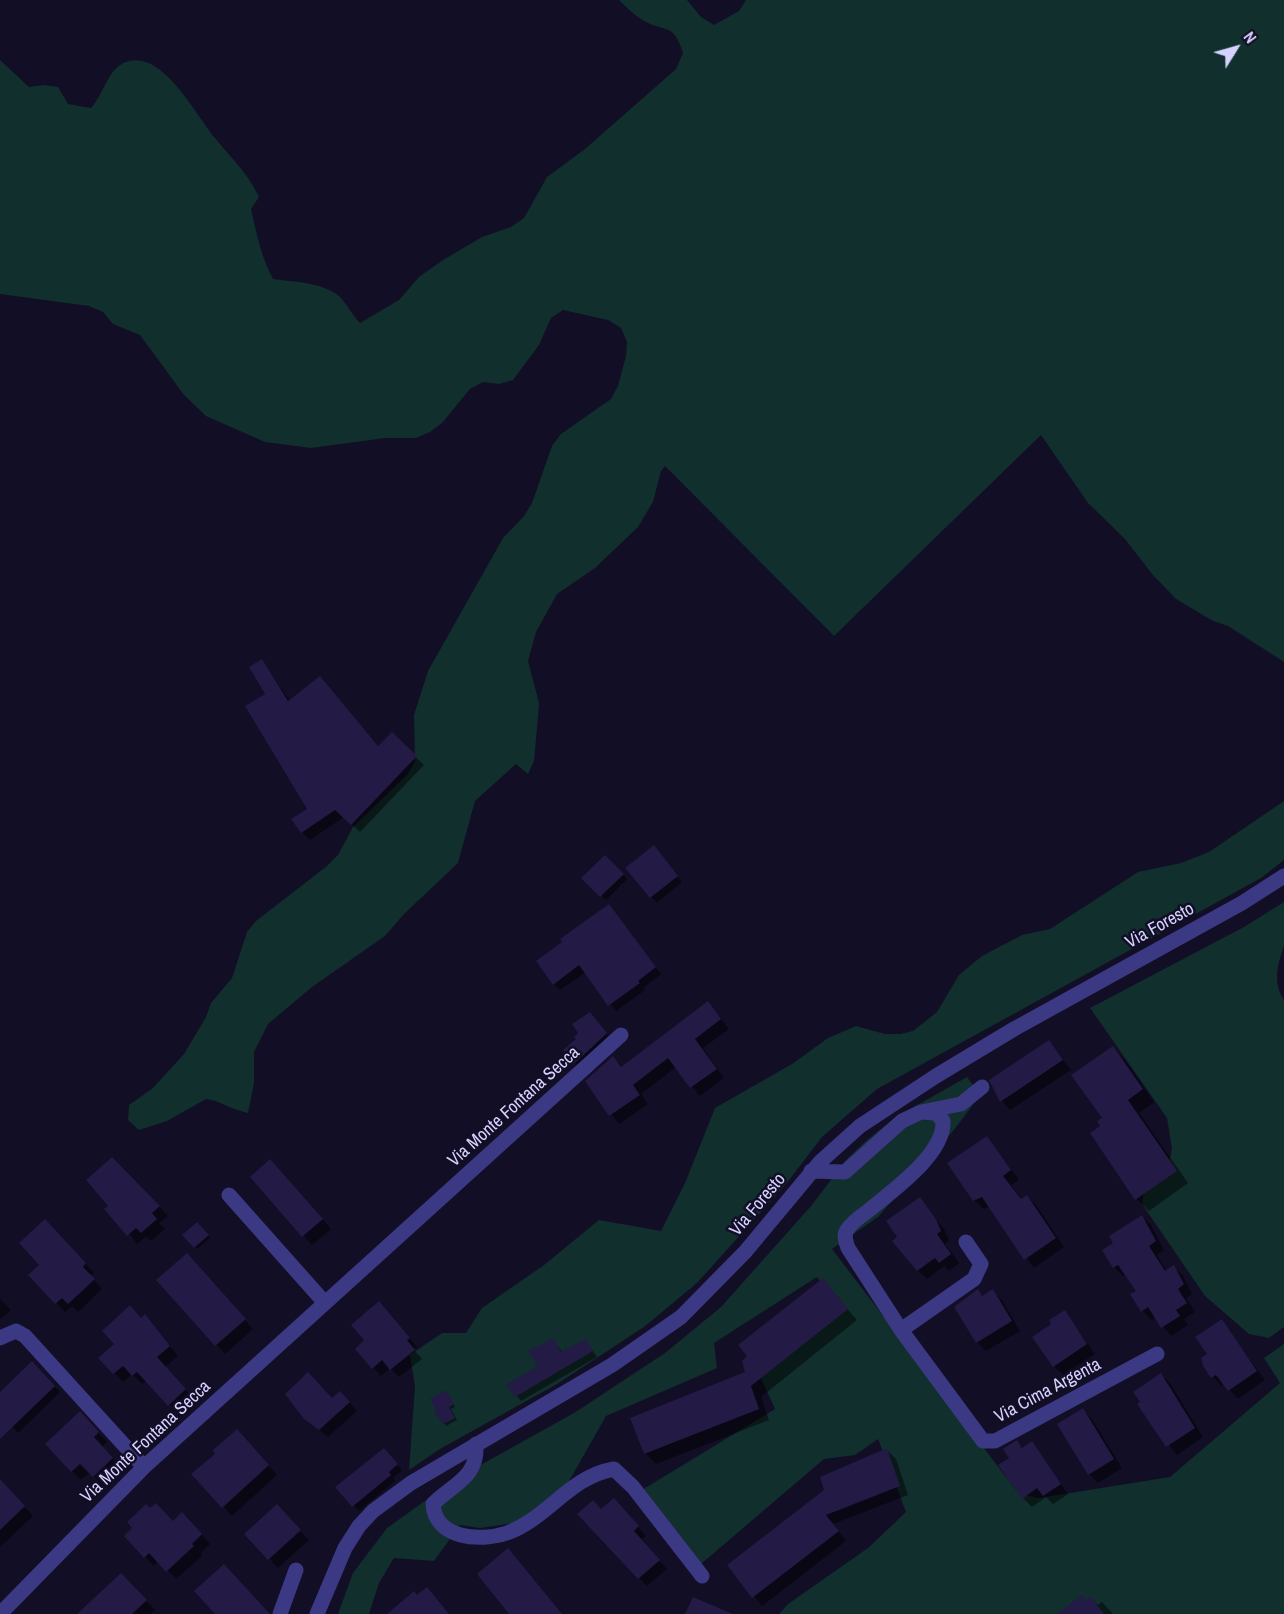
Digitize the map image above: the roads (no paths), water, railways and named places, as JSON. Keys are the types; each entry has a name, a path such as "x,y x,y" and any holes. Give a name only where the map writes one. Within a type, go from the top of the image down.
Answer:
{"street":[{"name":"Via Foresto","path":"316,1614 333,1572 358,1526 411,1483 612,1365 681,1317 745,1252 812,1171 860,1126 936,1076 1271,886 1284,876"},
{"name":"Via Monte Fontana Secca","path":"0,1614 144,1467 621,1035"},
{"path":"812,1171 844,1172 902,1121 921,1112 961,1104 982,1087"},
{"name":"Via Cima Argenta","path":"921,1112 936,1113 943,1121 942,1137 908,1178 847,1229 845,1237 848,1248 901,1330 983,1441 995,1442 1157,1354"},
{"path":"229,1195 325,1304"},
{"path":"901,1330 974,1279 981,1264 966,1242"},
{"path":"4,1336 16,1332 25,1336 144,1467"},
{"path":"476,1444 477,1460 472,1472 432,1504 433,1514 450,1533 474,1537 507,1533 535,1516 596,1472 614,1469 633,1487 702,1576"},
{"path":"280,1614 296,1570"}]}
